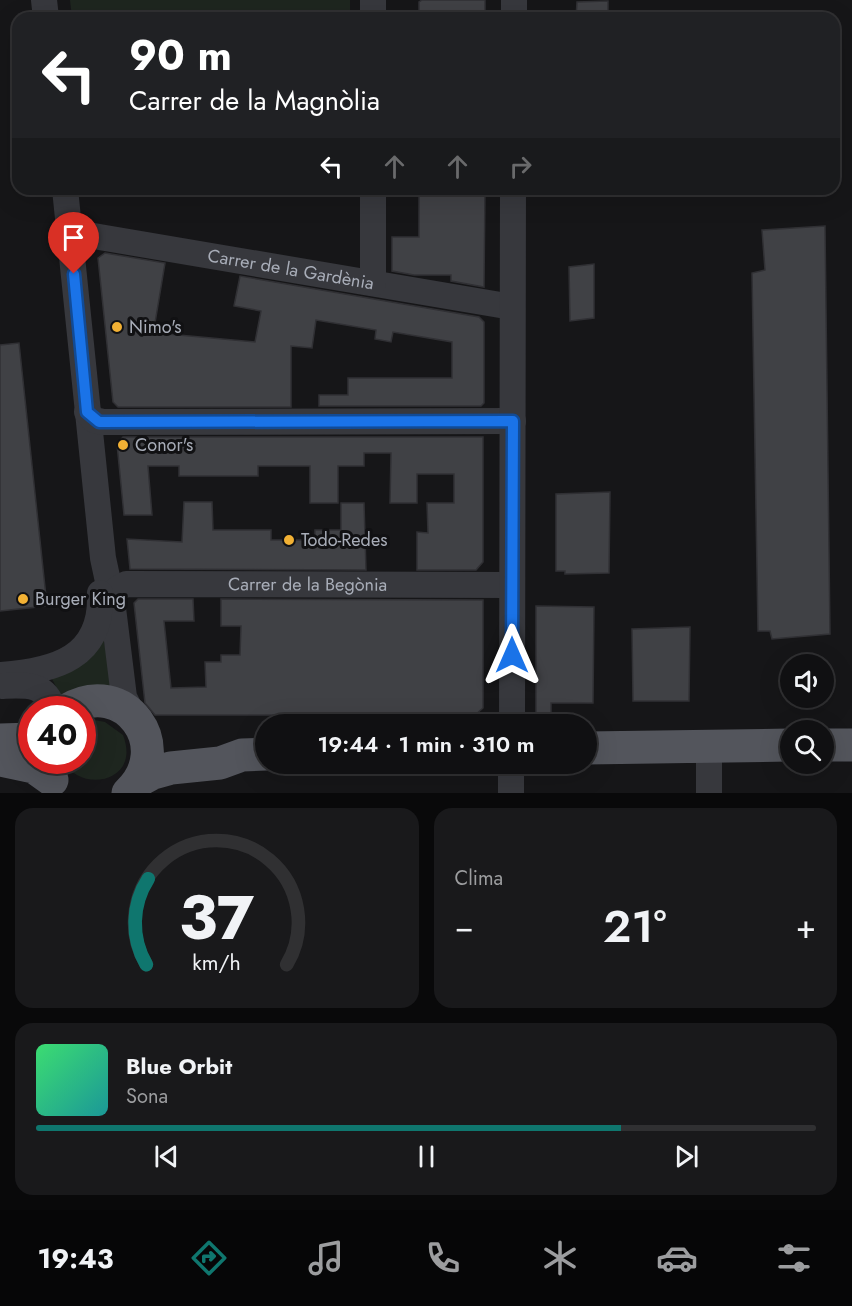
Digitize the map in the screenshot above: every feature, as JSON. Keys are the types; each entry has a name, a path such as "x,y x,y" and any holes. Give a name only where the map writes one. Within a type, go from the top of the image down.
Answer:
{"main road":[{"path":"96,700 120,706 153,740 166,745 220,747 254,754"},
{"path":"134,787 148,755 139,724"},
{"path":"0,740 18,739"},
{"path":"597,748 780,745"},
{"path":"834,745 852,745"},
{"path":"134,787 159,771 220,763 254,754"},
{"path":"0,760 34,767 54,778"}],"street":[{"path":"66,195 103,558 112,600 124,697 139,724"},
{"path":"373,195 373,283"},
{"path":"512,714 513,195"},
{"name":"Carrer de la Gardènia","path":"70,232 512,307"},
{"path":"87,412 94,420 103,422 513,421"},
{"path":"0,675 53,666 84,649 94,634 99,619 103,558"},
{"name":"Carrer de la Begònia","path":"112,600 117,588 126,584 512,585"},
{"path":"0,686 25,685 39,688 48,696"},
{"path":"709,746 709,793"},
{"path":"511,774 511,793"}],"shaded area":[{"path":"70,0 350,0 350,12 71,12"},
{"path":"102,630 113,690 61,696 52,679"},
{"path":"96,720 105,722 123,735 126,751 124,764 116,773 106,778 94,780 76,774 96,774"}],"building":[{"path":"422,0 485,0 485,12 419,12 419,2"},
{"path":"608,1 608,12 576,12 577,2"},
{"path":"419,195 485,195 484,287 451,281 451,275 414,275 392,271 392,237 419,237"},
{"path":"825,226 830,634 772,639 770,631 758,631 752,273 765,270 762,230"},
{"path":"105,253 165,263 154,329 157,333 255,342 261,311 234,306 240,276 479,317 484,322 484,403 481,406 319,406 319,395 348,395 348,378 452,378 452,342 393,332 391,342 375,339 376,330 316,320 312,348 291,346 291,407 118,407 113,402 98,258"},
{"path":"594,264 594,318 570,321 569,267"},
{"path":"19,343 47,606 0,611 0,345"},
{"path":"123,437 483,437 483,562 476,570 417,570 417,532 428,533 427,503 454,503 454,474 417,474 417,503 390,503 391,453 364,453 364,466 338,466 338,503 310,503 310,466 258,466 258,476 179,476 179,466 148,466 152,515 124,515 117,444"},
{"path":"610,492 609,573 565,574 565,571 556,571 556,494"},
{"path":"184,502 212,502 213,530 271,530 271,540 315,540 315,530 341,530 341,503 364,503 366,570 130,569 127,539 182,542"},
{"path":"138,599 193,599 194,621 164,621 171,688 206,687 205,662 221,662 221,655 240,655 241,626 221,626 221,599 483,600 483,708 476,714 155,715 145,703 134,603"},
{"path":"536,606 594,607 593,703 551,703 551,714 536,714"},
{"path":"690,627 689,701 633,701 632,629"}],"place":[{"name":"Nimo's","path":"117,327"},
{"name":"Conor's","path":"123,445"},
{"name":"Todo-Redes","path":"289,540"},
{"name":"Burger King","path":"23,599"}],"route":[{"path":"74,274 87,412 99,422 513,421 512,655"}]}
